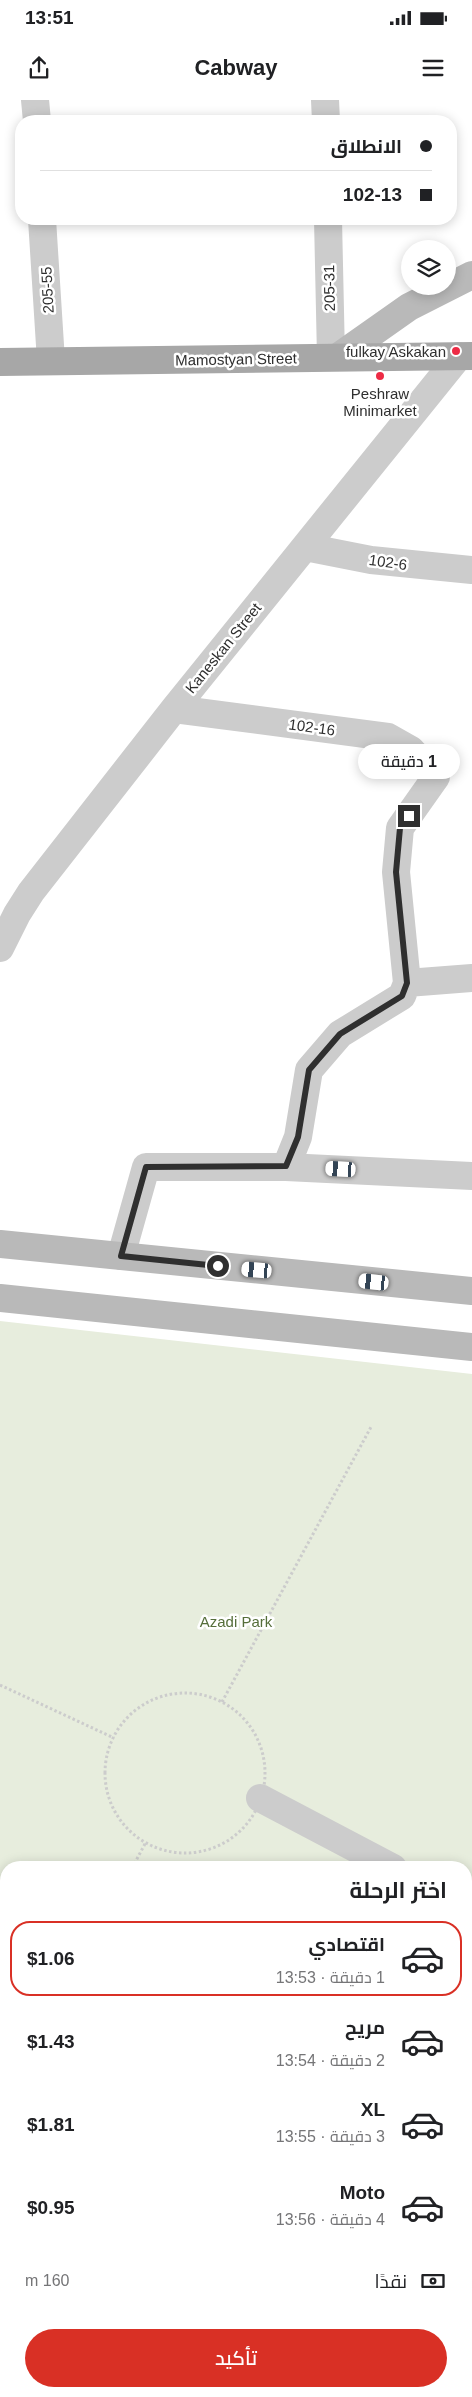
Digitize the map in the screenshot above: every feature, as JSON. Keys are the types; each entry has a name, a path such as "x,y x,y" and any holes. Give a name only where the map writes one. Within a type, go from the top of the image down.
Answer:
{"main road":[{"path":"334,357 410,307 472,275"},
{"name":"Mamostyan Street","path":"0,362 465,356"},
{"path":"0,1244 472,1291"},
{"path":"0,1299 472,1347"}],"street":[{"path":"35,100 36,115"},
{"path":"325,100 326,115"},
{"name":"205-55","path":"42,225 51,361"},
{"name":"205-31","path":"328,225 334,357"},
{"name":"Kaneskan Street","path":"2,940 32,892 174,708 305,547 465,356"},
{"name":"102-6","path":"305,547 371,560 472,570"},
{"name":"102-16","path":"174,708 388,737 411,750 436,777 400,828 396,872 407,983"},
{"path":"286,1166 298,1137 309,1070 340,1034 402,996 407,983 472,978"},
{"path":"121,1256 146,1167 286,1166 472,1176"},
{"path":"260,1798 380,1861"}],"path":[{"path":"222,1702 371,1427"},
{"path":"0,1685 114,1738"},
{"path":"188,1692 214,1697 222,1702 236,1710 254,1731 264,1756 265,1783 257,1809 242,1830 219,1846 193,1853 166,1851 142,1840 122,1823 110,1800 105,1774 109,1748 120,1725 139,1707 162,1695 188,1692"},
{"path":"136,1861 146,1842"}],"green space":[{"name":"Azadi Park","path":"0,1321 472,1374 472,1861 0,1861"}],"place":[{"name":"fulkay Askakan","path":"456,351"},
{"name":"Peshraw Minimarket","path":"380,376"}],"route":[{"path":"218,1266 121,1256 146,1167 286,1166 298,1137 309,1070 340,1034 402,996 407,983 396,872 400,828 409,816"}]}
